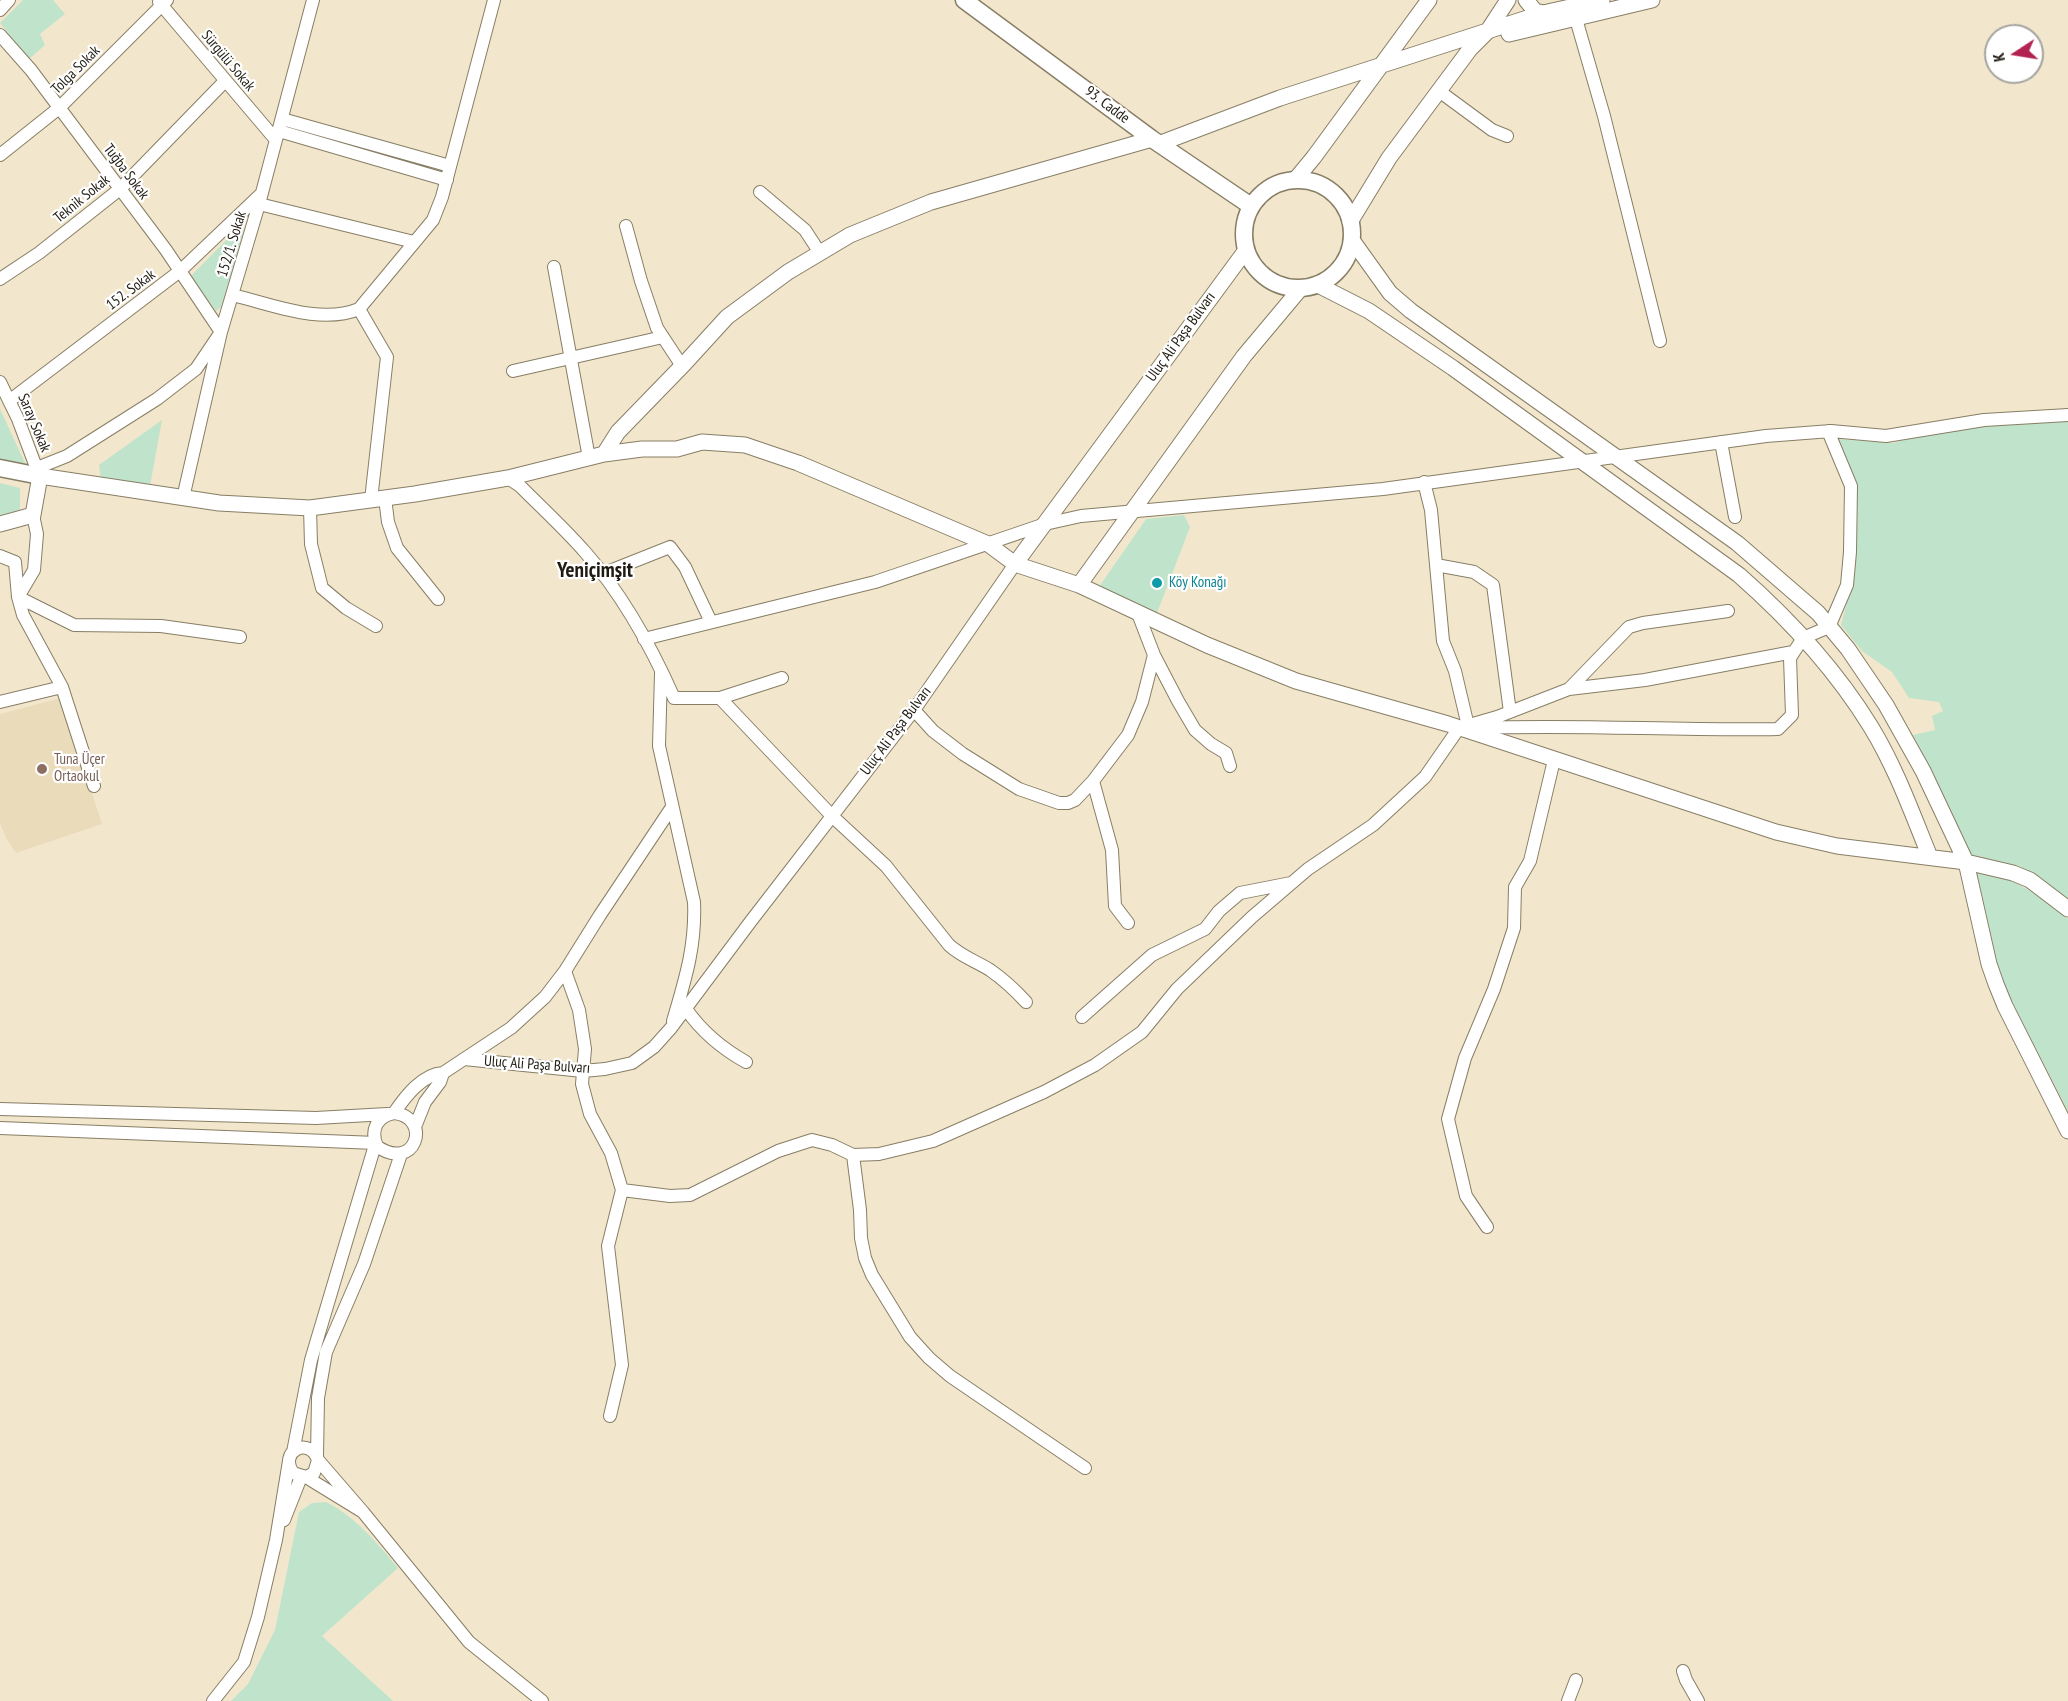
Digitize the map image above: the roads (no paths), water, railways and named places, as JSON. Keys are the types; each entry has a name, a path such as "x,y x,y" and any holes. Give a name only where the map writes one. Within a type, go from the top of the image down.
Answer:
{"main road":[{"name":"93. Cadde","path":"964,0 1157,141 1251,206"},
{"path":"1295,180 1312,182 1328,189 1340,200 1350,222 1352,240 1348,256 1338,270 1310,287 1284,286 1268,279 1254,266 1246,250 1245,223 1251,206 1270,188 1295,180"},
{"path":"0,468 38,472"}],"street":[{"path":"0,10 9,0"},
{"name":"152/1. Sokak","path":"183,498 221,332 261,199 313,0"},
{"path":"232,295 321,316 344,315 359,309 433,220 447,180 494,0"},
{"path":"1295,180 1430,0"},
{"path":"1350,222 1389,158 1470,49 1487,32 1508,0"},
{"path":"1526,0 1535,10 1543,13"},
{"path":"596,456 727,317 788,272 850,235 931,202 1157,141 1280,98 1543,13 1575,13 1602,0"},
{"path":"1470,49 1486,40 1575,13 1652,0"},
{"name":"Sürgülü Sokak","path":"162,2 225,81 279,130"},
{"name":"Tolga Sokak","path":"0,155 59,108 162,2"},
{"path":"1575,13 1604,116 1660,341"},
{"name":"Tuğba Sokak","path":"0,35 31,70 120,189 221,332"},
{"name":"Teknik Sokak","path":"0,279 39,253 120,189 225,81"},
{"path":"1439,91 1492,130 1507,136"},
{"path":"279,130 450,166"},
{"path":"279,130 447,180"},
{"path":"760,192 805,230 820,253"},
{"path":"261,199 414,242"},
{"name":"152. Sokak","path":"9,401 180,271 261,199"},
{"path":"626,226 657,328 682,366"},
{"path":"1352,240 1390,293 1411,311 1737,543 1785,582 1818,613 1853,657 1886,705 1923,771 1966,862 1989,964 1996,984 2068,1131"},
{"name":"Uluç Ali Paşa Bulvarı","path":"464,1059 583,1071 632,1063 654,1047 686,1009 914,710 1016,564 1246,250"},
{"path":"554,267 571,358 596,456"},
{"path":"1079,585 1244,356 1310,287 1369,311 1453,368 1739,575 1784,616 1836,677 1871,727 1900,782 1930,857"},
{"path":"359,309 387,357 378,499 397,548 438,599"},
{"path":"38,472 157,399 196,369 221,332"},
{"path":"513,371 663,337"},
{"name":"Saray Sokak","path":"0,382 18,419 38,472"},
{"path":"644,639 875,582 1045,524 1081,516 1383,489 1581,460 1828,431 1886,436 1984,420 2068,415"},
{"path":"1464,727 1778,729 1792,715 1790,658 1792,652 1803,638 1829,627 1847,585 1851,486 1828,431"},
{"path":"38,472 219,503 310,508 508,478 596,456 642,448 677,449 702,442 745,445 798,463 988,544 1016,564 1079,585 1207,645 1296,681 1464,727 1554,760 1776,832 1837,846 1966,862 2013,873 2030,880 2068,909"},
{"path":"1721,442 1736,517"},
{"path":"18,597 34,570 37,534 33,515 38,472"},
{"path":"508,478 520,486 585,552 602,573 623,601 661,669 674,698 720,698 782,678"},
{"path":"1424,482 1431,510 1443,641 1455,671 1464,727"},
{"path":"310,508 311,544 322,588 346,608 376,626"},
{"path":"0,524 33,515"},
{"path":"602,573 670,548 686,567 711,622"},
{"path":"0,556 15,561 18,597 23,615 62,687 94,786"},
{"path":"1436,565 1474,572 1493,585 1510,712"},
{"path":"18,597 74,625 161,626 240,638"},
{"path":"1137,611 1154,655 1195,730 1226,753 1230,766"},
{"path":"1569,689 1629,627 1728,611"},
{"path":"622,1190 670,1196 690,1195 778,1151 812,1140 853,1155 879,1154 933,1141 1044,1092 1095,1065 1142,1032 1177,989 1252,917 1308,869 1372,825 1425,777 1464,727 1569,689 1645,680 1792,652"},
{"path":"914,710 933,731 963,754 1019,789 1059,803 1068,802 1076,800 1128,735 1142,702 1154,655"},
{"path":"661,669 659,746 694,902 695,928 690,965 671,1028"},
{"path":"0,702 62,687"},
{"path":"720,698 832,816 886,866 960,956 989,970 1008,984 1026,1002"},
{"path":"1487,1227 1466,1196 1448,1119 1465,1058 1494,988 1514,928 1515,887 1530,861 1554,760"},
{"path":"1093,781 1112,850 1115,906 1128,923"},
{"path":"363,1512 304,1477 293,1473 289,1465 311,1360 375,1144 374,1128 377,1122 390,1113 411,1090 434,1073 443,1073 511,1028 545,998 672,807"},
{"path":"1082,1017 1152,955 1205,929 1219,911 1240,893 1292,883"},
{"path":"565,971 579,1010 585,1049 582,1084 590,1114 611,1153 622,1190 608,1246 622,1365 610,1416"},
{"path":"686,1009 709,1037 746,1062"},
{"path":"415,1127 425,1102 440,1082 443,1073"},
{"path":"0,1109 316,1118 390,1113 407,1116 415,1127 416,1134 412,1146 401,1154 364,1264 326,1352 318,1398 318,1458 314,1473 304,1477 276,1540"},
{"path":"0,1128 375,1144 388,1154 401,1154"},
{"path":"853,1155 865,1258 872,1275 910,1337 950,1376 1085,1468"},
{"path":"213,1701 244,1662 258,1617 276,1540 291,1456 301,1448 310,1449 318,1458 469,1642 542,1701"},
{"path":"1683,1671 1698,1701"},
{"path":"1568,1701 1576,1680"}],"place":[{"name":"Köy Konağı","path":"1157,583"},
{"name":"Tuna Üçer Ortaokul","path":"42,769"}],"district":[{"name":"Yeniçimşit","path":"595,571"}]}
